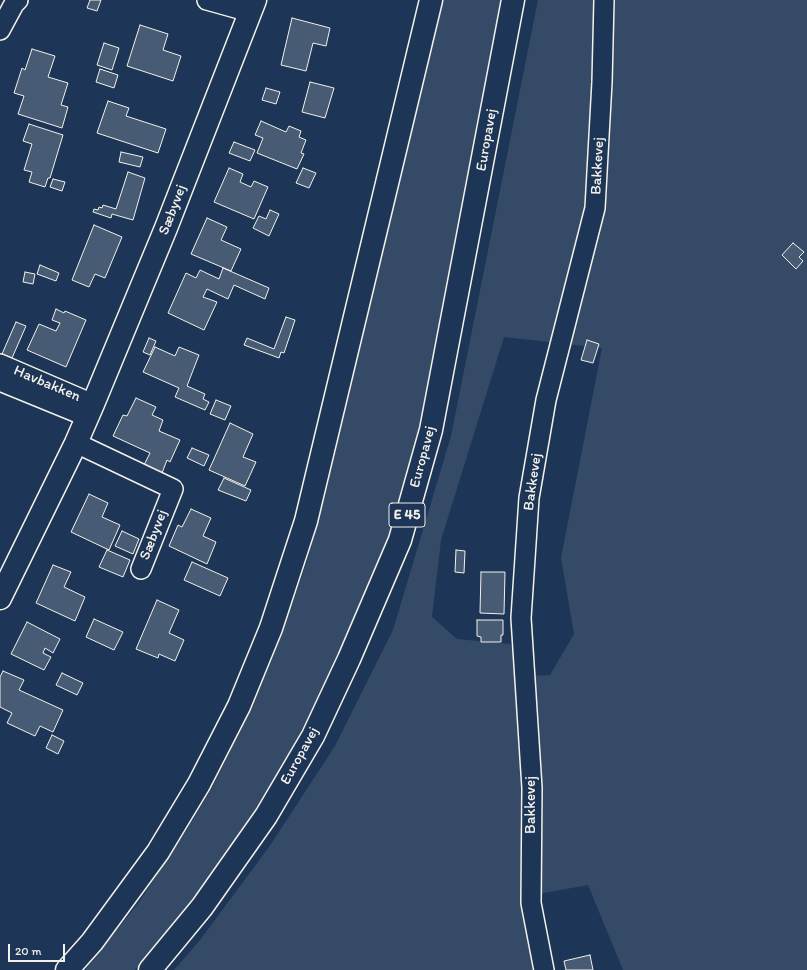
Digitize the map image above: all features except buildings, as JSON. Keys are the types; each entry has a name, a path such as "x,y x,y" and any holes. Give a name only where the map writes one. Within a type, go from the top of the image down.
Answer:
{"main road":[{"path":"67,970 92,942 158,852 199,784 239,706 271,628 306,522 431,0"},
{"name":"Europavej","path":"150,970 207,900 266,816 301,756 350,659 400,540 432,430 513,0"},
{"name":"Sæbyvej","path":"0,598 91,411 166,228 252,6"}],"street":[{"path":"0,30 14,4 18,0"},
{"path":"207,0 252,6"},
{"name":"Bakkevej","path":"544,970 531,902 532,788 521,618 529,498 546,400 595,208 602,82 604,0"},
{"name":"Havbakken","path":"0,364 91,411"},
{"path":"0,381 91,411"},
{"name":"Sæbyvej","path":"76,444 173,489 141,569"}],"shaded area":[{"path":"443,0 501,0 437,349 415,446 388,538 340,654 308,718 282,766 245,826 196,896 151,953 135,970 85,970 139,902 184,834 212,788 243,725 284,628 308,558 325,496"},
{"path":"538,0 807,0 807,970 623,970 588,885 522,897 535,970 174,970 200,940 269,847 335,746 393,630 451,436","holes":["504,337 602,348 561,558 574,634 550,675 532,676 510,644 457,639 432,617 441,540"]}]}
